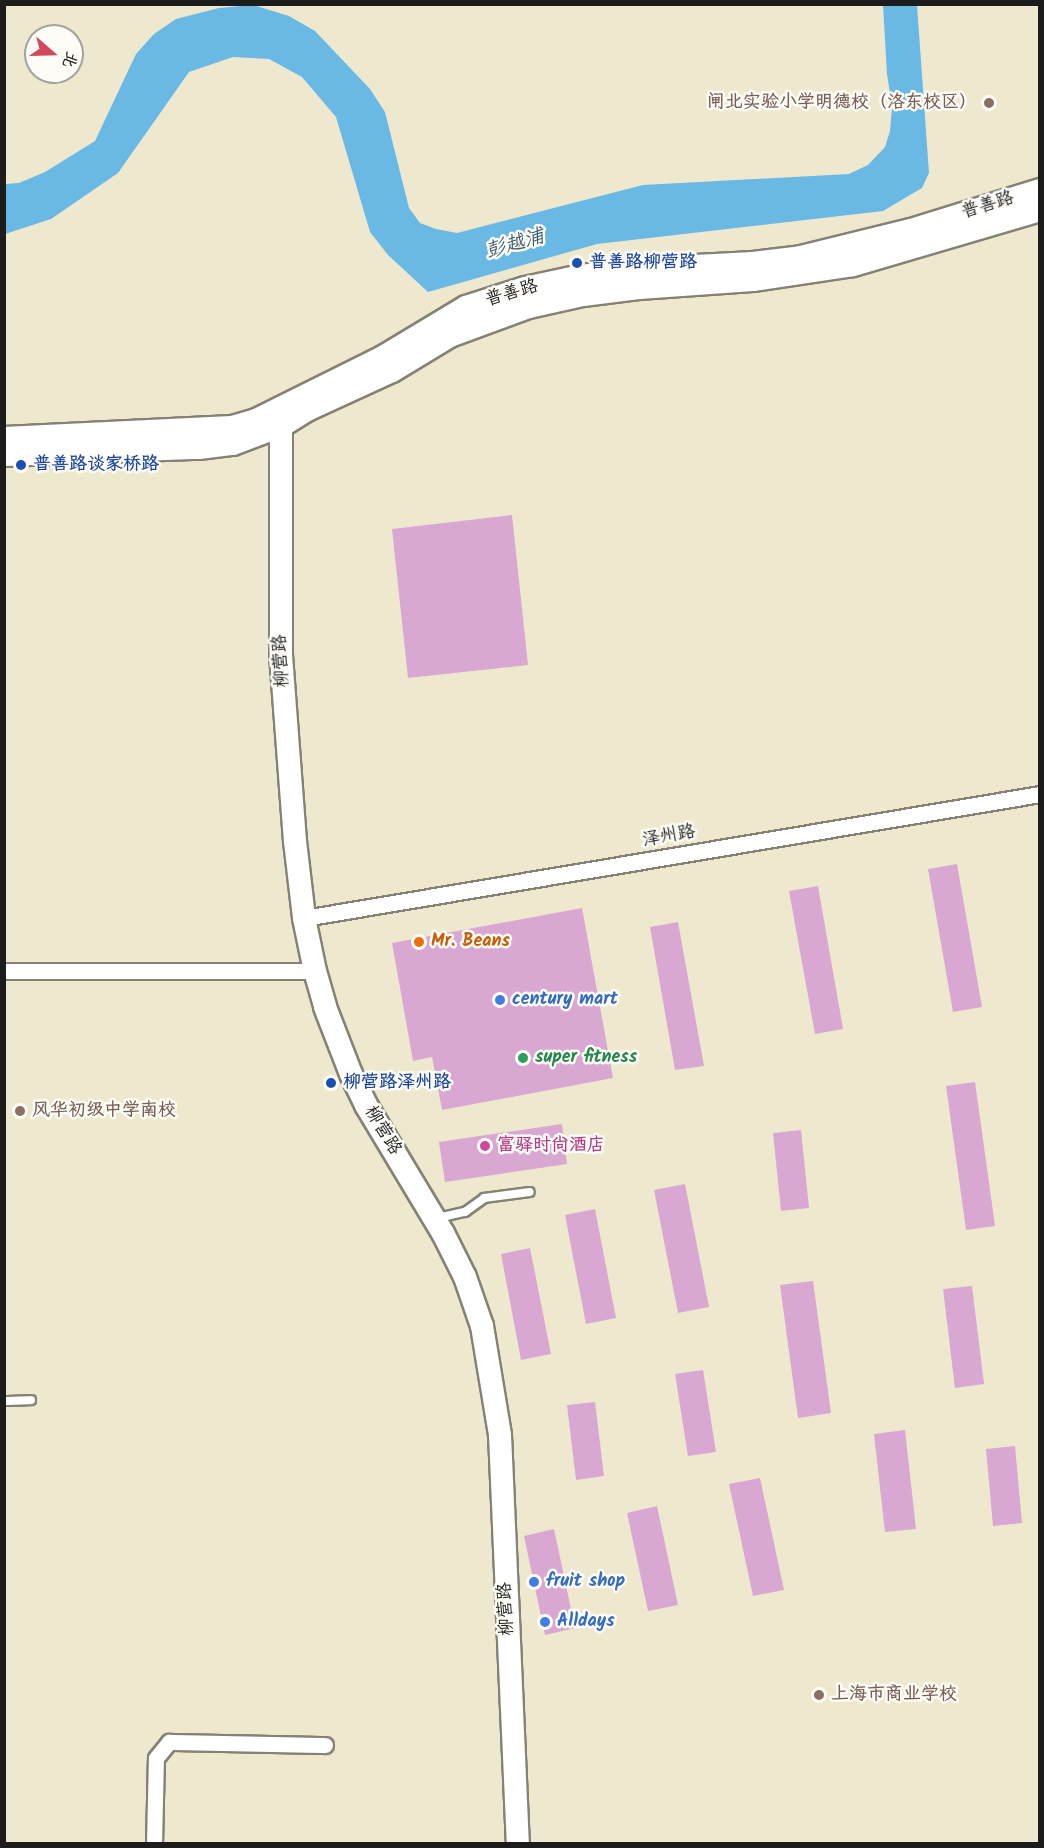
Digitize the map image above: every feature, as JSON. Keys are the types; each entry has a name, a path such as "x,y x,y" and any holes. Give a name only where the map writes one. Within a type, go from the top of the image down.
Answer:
{"main road":[{"name":"普善路","path":"4,455 199,448 233,444 466,307 525,288 581,276 638,269 753,263 801,257 848,248 1040,190"},
{"name":"普善路","path":"4,438 232,427 256,420 282,417 307,410 392,371 450,336 529,307 604,292 753,280 853,265 1040,210"},
{"name":"柳营路","path":"282,417 281,656 296,852 304,918 315,971 337,1040 366,1105 435,1219 465,1277 482,1326 500,1435 518,1844"}],"street":[{"name":"泽州路","path":"304,918 1040,794"},
{"path":"4,971 315,971"},
{"path":"154,1844 156,1758 169,1742 325,1745"}],"lane":[{"path":"435,1219 465,1212 484,1197 530,1192"},
{"path":"4,1401 31,1400"}],"water":[{"name":"彭越浦","path":"253,5 289,16 315,31 370,89 385,112 409,208 420,223 436,229 457,233 643,185 849,174 868,165 885,147 890,131 892,107 887,74 883,5 917,5 929,173 922,188 883,211 597,244 428,292 388,255 370,232 336,117 302,77 269,59 233,57 189,72 118,173 51,219 5,234 5,184 19,183 45,172 95,141 136,54 154,34 176,19 219,8"}],"building":[{"path":"512,515 528,665 408,678 392,529"},
{"path":"957,864 982,1007 953,1012 928,869"},
{"path":"818,886 843,1029 815,1034 789,891"},
{"name":"century mart","path":"582,908 613,1078 442,1110 432,1057 413,1061 392,943"},
{"path":"678,922 704,1066 675,1070 650,927"},
{"path":"975,1082 995,1226 966,1230 946,1086"},
{"path":"562,1124 567,1164 445,1182 439,1142"},
{"path":"801,1130 809,1208 781,1211 773,1133"},
{"path":"685,1184 709,1307 678,1313 654,1190"},
{"path":"595,1209 616,1318 586,1324 565,1215"},
{"path":"530,1248 551,1354 521,1360 501,1254"},
{"path":"813,1281 831,1413 798,1418 780,1285"},
{"path":"972,1286 984,1384 955,1388 943,1289"},
{"path":"703,1370 716,1452 688,1456 675,1374"},
{"path":"595,1402 604,1476 576,1480 567,1405"},
{"path":"905,1430 916,1529 885,1532 874,1434"},
{"path":"1015,1446 1022,1523 993,1526 986,1449"},
{"path":"760,1478 784,1590 753,1596 729,1484"},
{"path":"657,1506 678,1605 648,1611 627,1513"},
{"path":"554,1529 575,1628 545,1635 524,1536"}],"place":[{"name":"闸北实验小学明德校（洛东校区）","path":"989,103"},
{"name":"普善路柳营路","path":"577,263"},
{"name":"普善路谈家桥路","path":"21,465"},
{"name":"Mr. Beans","path":"419,942"},
{"name":"century mart","path":"500,1000"},
{"name":"super fitness","path":"523,1058"},
{"name":"柳营路泽州路","path":"331,1083"},
{"name":"风华初级中学南校","path":"20,1111"},
{"name":"富驿时尚酒店","path":"485,1146"},
{"name":"fruit shop","path":"534,1582"},
{"name":"Alldays","path":"545,1622"},
{"name":"上海市商业学校","path":"819,1695"}]}
